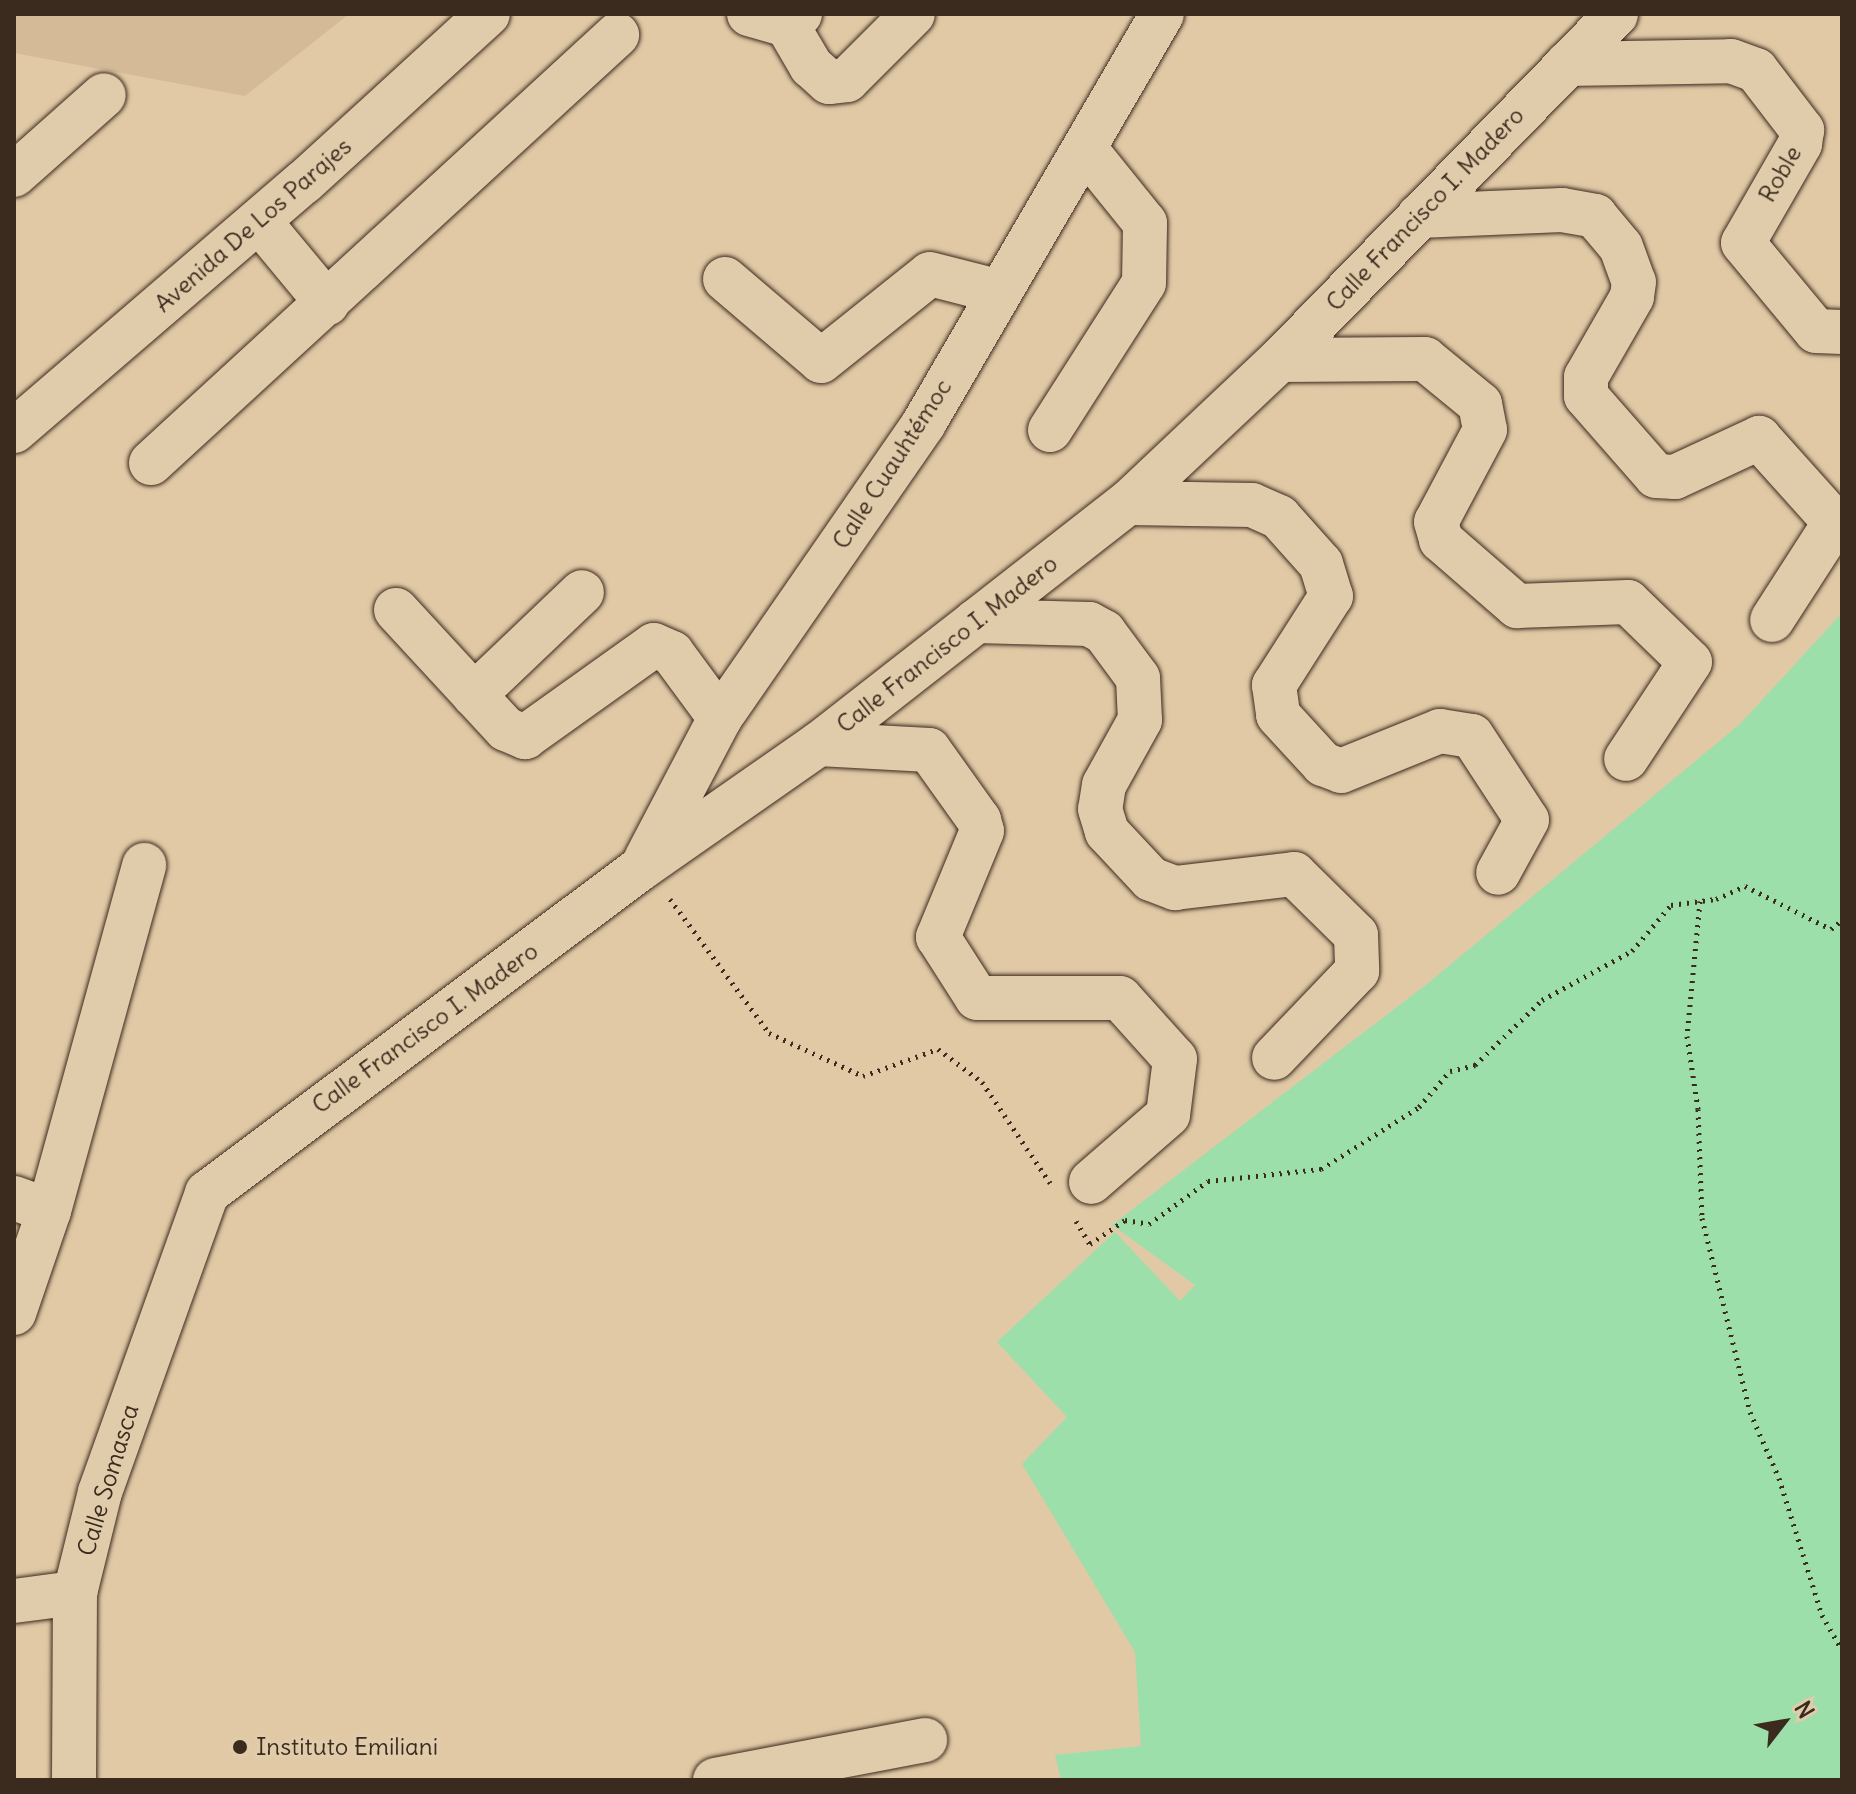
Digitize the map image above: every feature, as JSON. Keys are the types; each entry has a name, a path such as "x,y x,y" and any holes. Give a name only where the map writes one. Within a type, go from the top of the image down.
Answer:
{"street":[{"name":"Avenida De Los Parajes","path":"14,431 259,221 488,14"},
{"path":"779,18 811,66 829,82 847,80 913,14"},
{"name":"Calle Cuauhtémoc","path":"641,868 720,718 924,423 996,291 1086,150 1162,14"},
{"name":"Calle Francisco I. Madero","path":"207,1193 641,868 819,744 1128,503 1280,360 1616,14"},
{"path":"151,463 617,35"},
{"name":"Roble","path":"1567,64 1731,61 1756,70 1802,130 1800,144 1743,243 1816,331 1842,332"},
{"path":"14,175 104,95"},
{"path":"1050,430 1144,283 1145,223 1086,150"},
{"path":"1419,216 1581,211 1613,236 1630,263 1632,297 1586,377 1586,396 1656,476 1675,477 1759,438 1830,517 1830,530 1772,620"},
{"path":"259,221 327,303"},
{"path":"725,279 821,361 930,274 996,291"},
{"path":"1280,360 1425,359 1480,404 1485,430 1436,522 1441,540 1517,606 1628,602 1690,662 1626,759"},
{"path":"1128,503 1252,505 1279,517 1321,564 1331,596 1274,685 1278,715 1323,764 1341,771 1440,731 1472,736 1527,820 1498,873"},
{"path":"474,695 582,592"},
{"path":"396,610 506,729 525,737 654,645 672,653 720,718"},
{"path":"976,621 1089,624 1104,632 1138,678 1140,720 1104,785 1100,809 1107,832 1151,879 1175,888 1294,874 1356,935 1357,971 1274,1058"},
{"path":"819,744 929,750 979,820 982,831 938,937 977,998 1120,998 1175,1059 1168,1115 1091,1182"},
{"path":"14,1313 32,1205 144,865"},
{"name":"Calle Somasca","path":"74,1780 75,1593 100,1492 207,1193"},
{"path":"14,1601 75,1593"},
{"path":"715,1780 925,1740"}],"path":[{"path":"641,868 704,939 769,1033 863,1076 938,1049 982,1082"},
{"path":"1208,1181 1321,1169 1419,1107 1450,1071 1475,1065 1542,1000 1632,951 1671,905 1700,901 1745,886 1831,929 1842,920"},
{"path":"1700,901 1687,1036 1698,1109 1702,1218 1750,1412 1779,1478 1822,1615 1842,1650"}],"shaded area":[{"path":"14,14 349,14 245,96 14,53"}],"green space":[{"path":"1842,613 1842,1780 1061,1780 1055,1755 1141,1746 1135,1652 1022,1464 1067,1417 997,1342 1115,1232 1180,1301 1195,1285 1112,1225 1427,984 1740,724"}],"place":[{"name":"Instituto Emiliani","path":"240,1747"}]}
